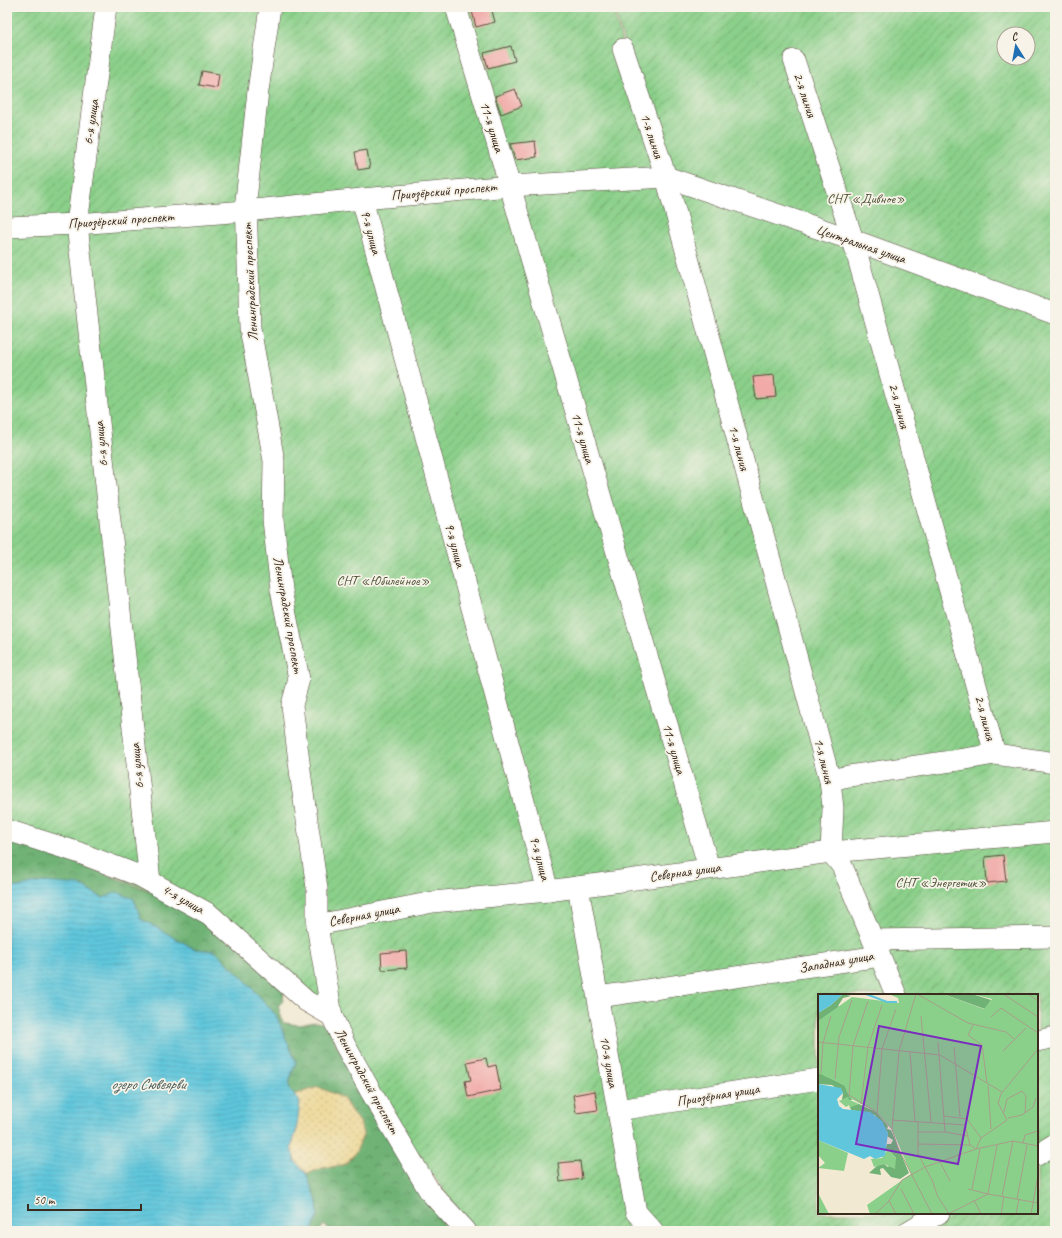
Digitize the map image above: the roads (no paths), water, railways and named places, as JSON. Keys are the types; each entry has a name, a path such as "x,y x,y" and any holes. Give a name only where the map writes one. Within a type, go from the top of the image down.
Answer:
{"street":[{"name":"6-я улица","path":"106,7 77,224 150,881"},
{"name":"Ленинградский проспект","path":"270,7 258,91 246,211 250,328 274,460 273,520 281,590 299,679 292,705 317,888 317,925 332,1016 345,1045 430,1192 466,1231"},
{"name":"11-я улица","path":"456,7 510,186 709,868"},
{"name":"1-я линия","path":"624,49 666,177 830,780 833,808 831,852"},
{"name":"2-я линия","path":"794,60 853,240 995,754"},
{"name":"Приозёрский проспект","path":"7,227 77,224 246,211 510,186 666,177"},
{"name":"Центральная улица","path":"666,177 853,240 1055,314"},
{"name":"9-я улица","path":"362,199 548,891"},
{"path":"830,780 995,754 1055,763"},
{"name":"4-я улица","path":"7,830 77,852 140,876 209,914 306,1001 332,1016"},
{"name":"Северная улица","path":"317,925 432,902 548,891 831,852 1055,832"},
{"path":"831,852 842,866 896,994"},
{"name":"10-я улица","path":"578,887 636,1212 653,1231"},
{"name":"Западная улица","path":"598,997 876,948 1055,937"},
{"path":"1038,1041 1055,1037"},
{"name":"Приозёрная улица","path":"618,1110 818,1079"},
{"path":"1038,1153 1055,1144"},
{"path":"909,1231 937,1214"}],"water":[{"name":"озеро Сювеярви","path":"43,882 80,885 103,898 117,892 134,899 141,919 195,949 215,951 245,980 276,1015 296,1062 290,1079 289,1089 300,1103 296,1132 291,1148 295,1161 306,1173 317,1202 318,1215 312,1231 7,1231 7,889"}],"park label":[{"name":"СНТ «Дивное»","path":"866,198"},
{"name":"СНТ «Юбилейное»","path":"383,580"},
{"name":"СНТ «Энергетик»","path":"941,882"}]}
